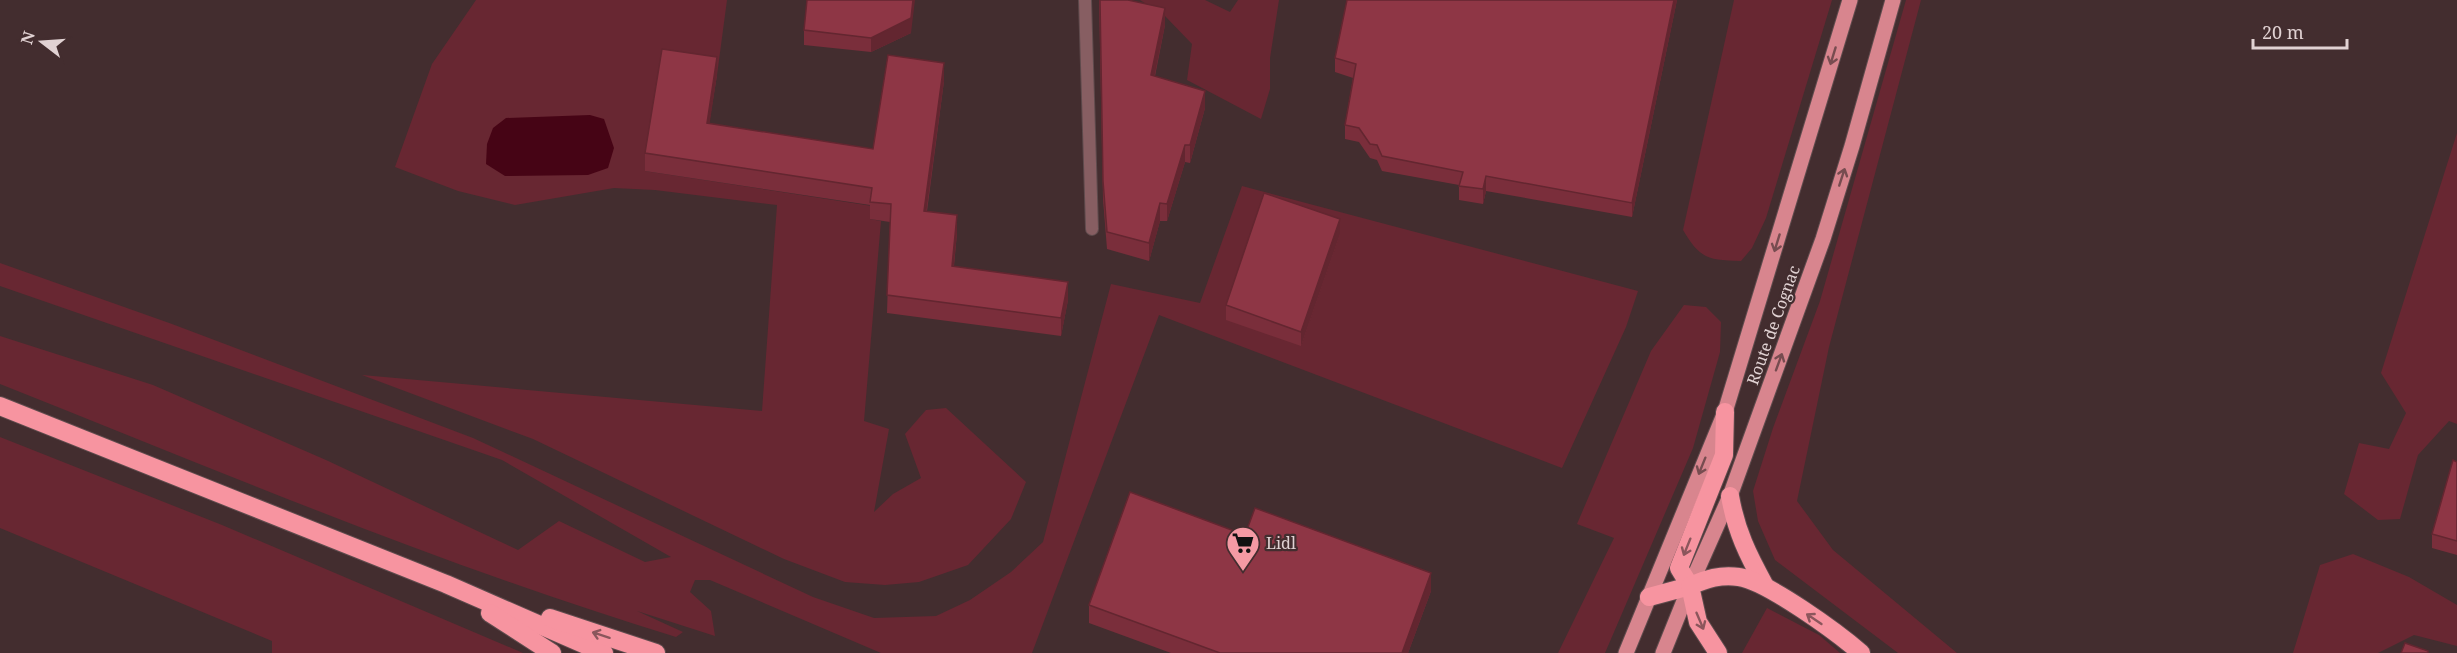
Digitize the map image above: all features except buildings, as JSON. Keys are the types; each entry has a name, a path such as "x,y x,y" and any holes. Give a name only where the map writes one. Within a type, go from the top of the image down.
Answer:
{"highway":[{"path":"0,406 446,584 604,653"},
{"path":"1718,653 1698,622 1690,586 1679,568 1724,455 1725,412"},
{"path":"1730,496 1744,549 1765,586"},
{"path":"1649,597 1690,586 1711,577 1739,576 1765,586 1861,653"},
{"path":"446,584 552,653"},
{"path":"446,584 656,653"}],"main road":[{"name":"Route de Cognac","path":"1626,653 1725,412 1850,0"},
{"name":"Route de Cognac","path":"1663,653 1730,496 1823,239 1893,0"}],"street":[{"path":"1085,0 1092,229"}],"shaded area":[{"path":"476,0 727,0 717,75 662,66 645,171 872,206 870,219 881,221 864,421 889,429 874,512 893,494 921,478 905,434 926,410 946,408 1026,482 1011,519 968,565 919,582 885,585 845,582 784,559 533,439 362,375 762,411 777,205 655,190 614,188 515,205 458,191 395,167 432,64"},
{"path":"1140,0 1205,0 1230,12 1238,0 1279,0 1270,58 1270,89 1261,119 1187,80 1192,44 1165,16"},
{"path":"1734,0 1832,0 1766,218 1752,248 1741,261 1720,260 1706,256 1695,247 1683,230"},
{"path":"1906,0 1921,0 1829,347 1797,501 1833,550 1957,653 1898,653 1775,560 1758,521 1753,491 1773,428 1820,301"},
{"path":"590,115 604,119 614,148 608,168 588,175 505,176 486,164 487,144 493,128 506,118"},
{"path":"2457,133 2457,424 2449,421 2418,455 2400,519 2378,520 2344,494 2359,443 2389,449 2406,413 2381,373"},
{"path":"1242,186 1638,291 1626,327 1562,468 1159,315 1032,653 881,653 710,580 695,580 690,592 711,611 715,636 637,611 683,632 676,637 590,610 420,550 0,384 0,336 153,385 326,460 518,550 559,521 645,562 671,557 502,460 0,286 0,263 172,324 473,438 813,597 874,618 936,616 970,600 1011,572 1043,542 1111,284 1200,303"},
{"path":"1684,305 1706,307 1721,322 1720,352 1693,448 1605,653 1558,653 1614,538 1577,524 1651,351"},
{"path":"0,437 222,525 523,653 272,653 272,641 0,528"},
{"path":"2353,554 2409,577 2457,605 2457,646 2414,635 2378,653 2293,653 2320,565"},
{"path":"1767,608 1819,635 1840,653 1742,653"}],"place":[{"name":"Lidl","path":"1243,572"}]}
